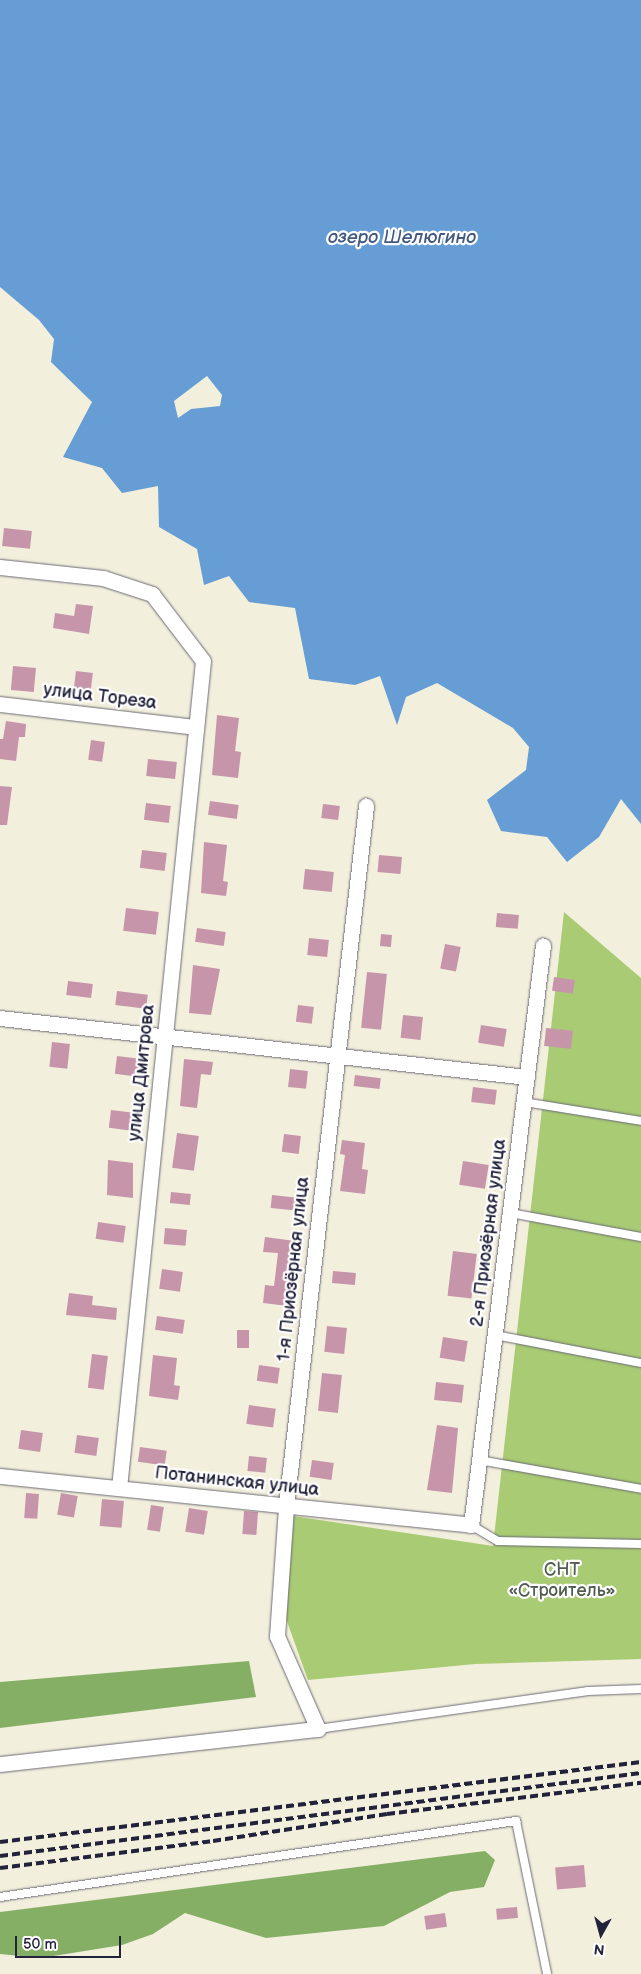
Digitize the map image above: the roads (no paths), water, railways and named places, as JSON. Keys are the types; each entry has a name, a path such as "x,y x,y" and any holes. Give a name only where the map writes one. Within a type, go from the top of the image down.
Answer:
{"street":[{"name":"улица Дмитрова","path":"0,567 103,578 152,594 203,661 119,1488"},
{"name":"улица Тореза","path":"0,704 196,727"},
{"name":"1-я Приозёрная улица","path":"318,1729 277,1636 286,1506 366,806"},
{"name":"2-я Приозёрная улица","path":"471,1525 543,945"},
{"path":"0,1018 527,1077"},
{"name":"Потанинская улица","path":"0,1476 471,1525"},
{"path":"0,1764 318,1729"}],"lane":[{"path":"524,1102 641,1121"},
{"path":"510,1213 641,1237"},
{"path":"495,1335 641,1363"},
{"path":"479,1460 641,1489"},
{"path":"471,1525 498,1541 641,1544"},
{"path":"318,1729 588,1691 641,1689"},
{"path":"0,1897 516,1822 547,1974"}],"water":[{"name":"озеро Шелюгино","path":"0,0 641,0 641,824 621,799 599,837 567,862 547,837 501,831 487,800 526,770 529,747 513,728 437,683 406,697 397,725 380,676 355,685 309,679 295,608 249,602 229,576 204,585 197,549 159,527 158,486 122,493 102,468 63,457 92,402 51,362 54,339 39,320 0,287","holes":["207,376 222,395 220,406 191,409 178,418 174,401"]}],"railway":[{"path":"0,1842 641,1762"},
{"path":"0,1856 641,1773"},
{"path":"0,1868 213,1841 387,1814 641,1783"}],"park label":[{"name":"СНТ «Строитель»","path":"562,1581"}]}
